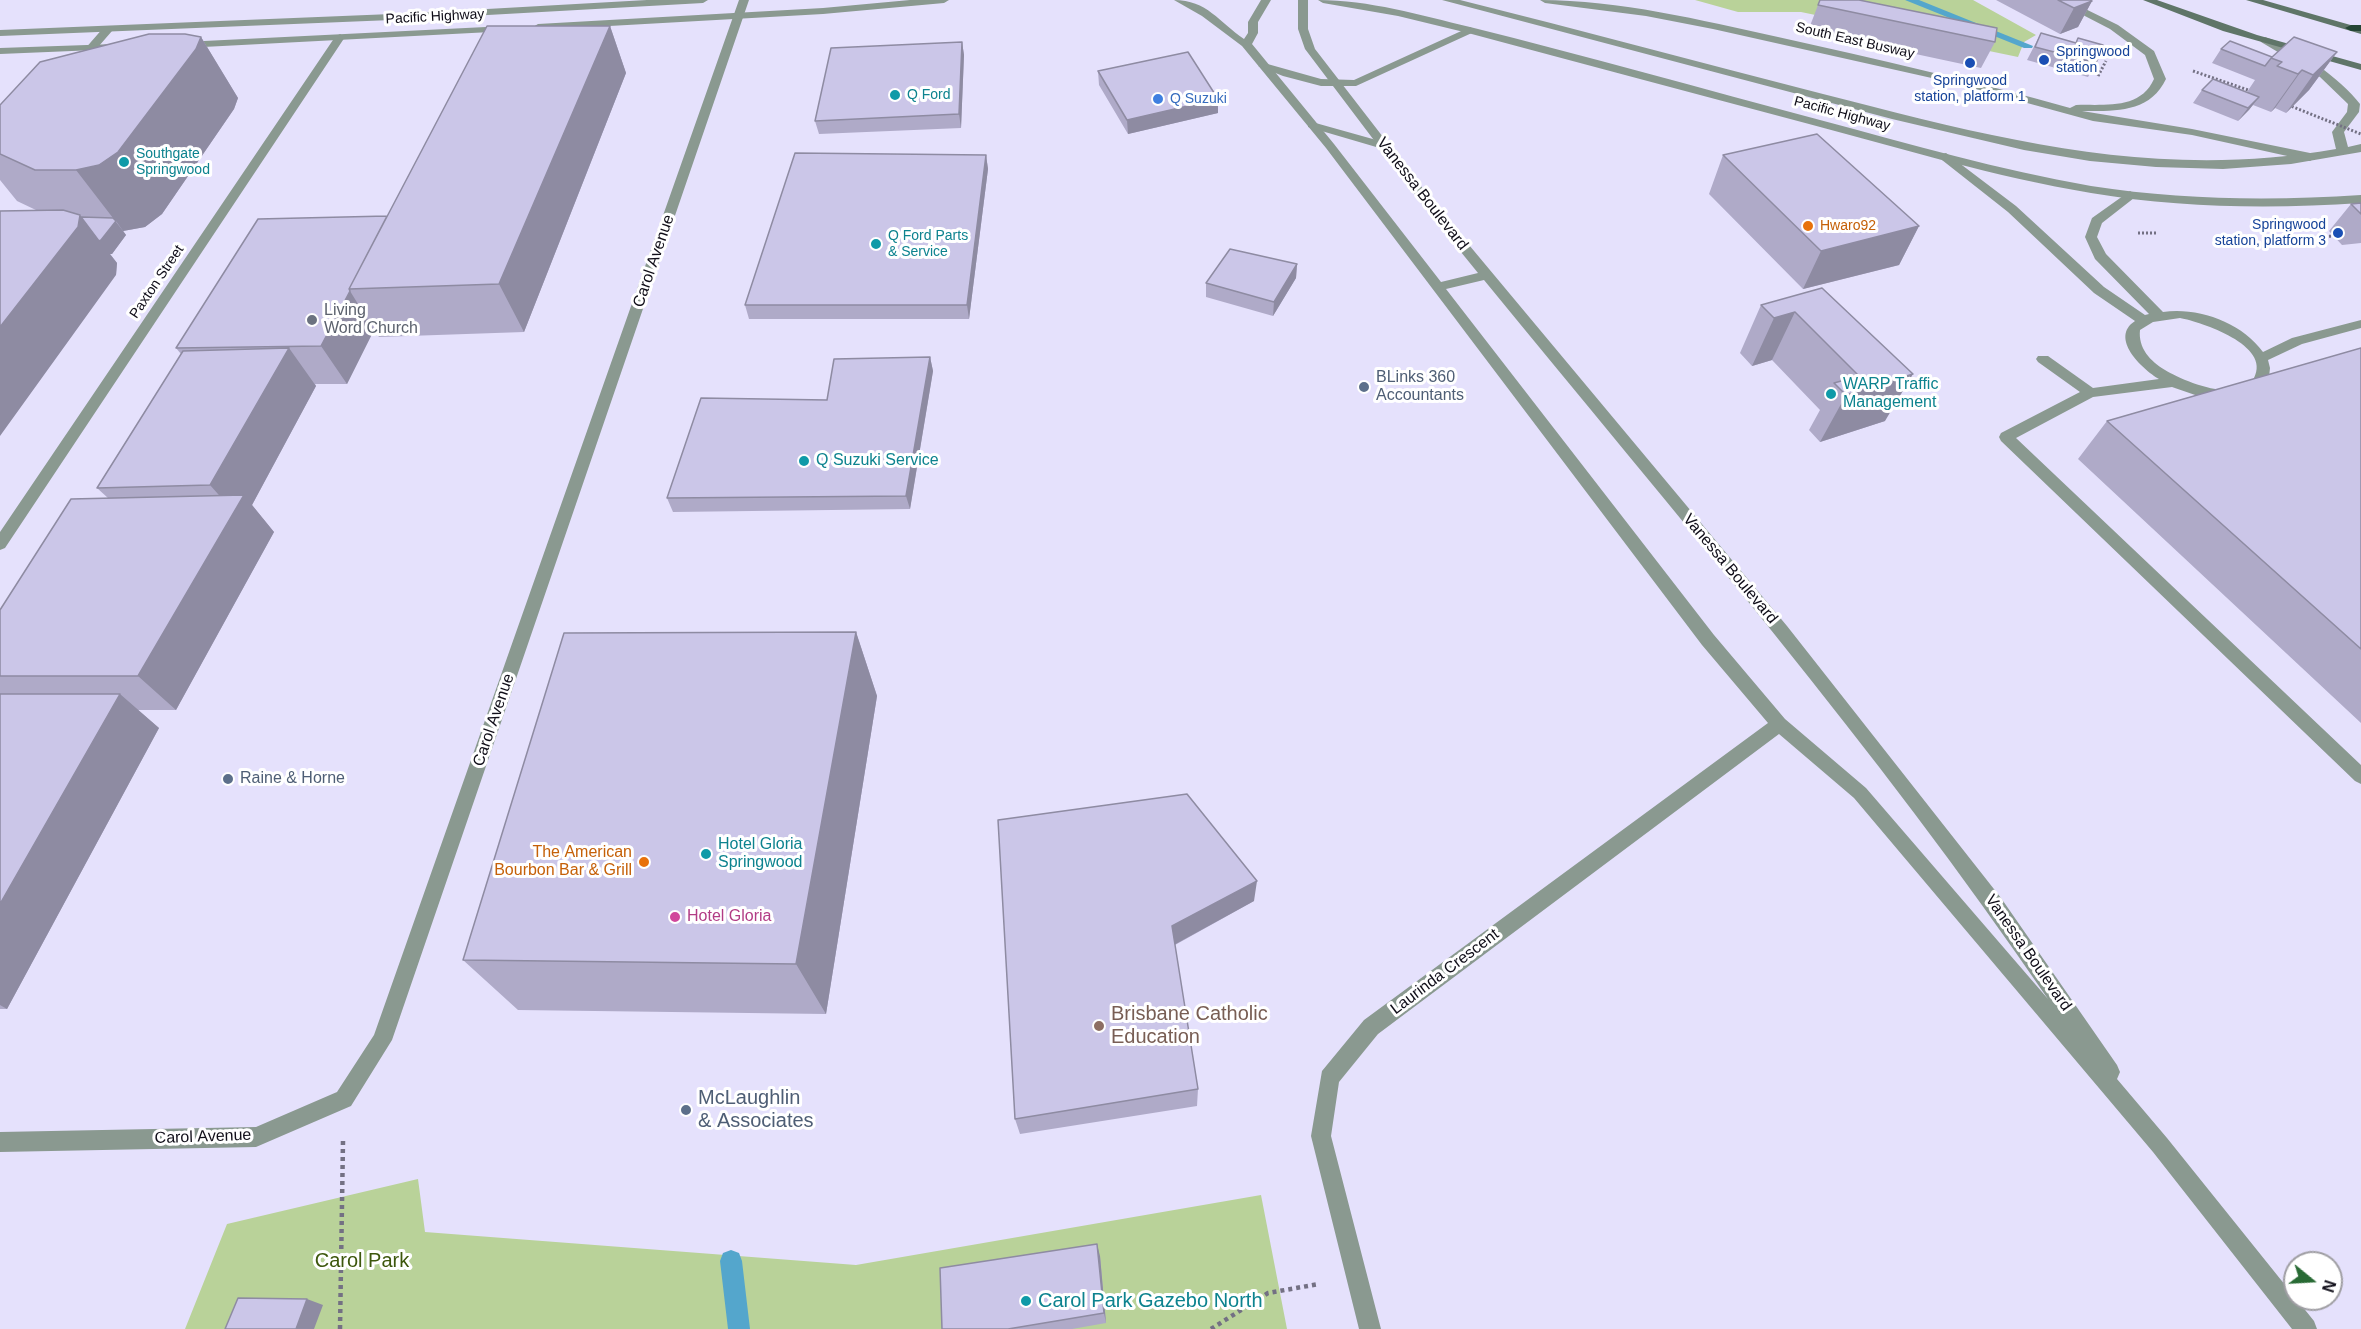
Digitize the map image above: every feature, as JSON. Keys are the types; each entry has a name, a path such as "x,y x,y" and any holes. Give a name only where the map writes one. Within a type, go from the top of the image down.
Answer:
{"main road":[{"path":"2148,0 2185,15 2361,67"},
{"path":"2251,0 2358,29"}],"street":[{"name":"Pacific Highway","path":"0,33 404,16 703,0"},
{"name":"Carol Avenue","path":"0,1142 256,1137 344,1099 382,1040 744,0"},
{"name":"Pacific Highway","path":"175,46 739,16 944,0"},
{"name":"Vanessa Boulevard","path":"1179,0 1209,16 1236,39 1246,44 1330,146 1708,640 1779,724 1860,793 2160,1145 2307,1329"},
{"path":"1246,44 1252,33 1253,22 1266,0"},
{"name":"Vanessa Boulevard","path":"1303,0 1302,29 1310,49 1486,275 1781,631 1994,904 2160,1145"},
{"name":"Pacific Highway","path":"1323,0 1398,13 1470,30 1946,157 2038,179 2130,195 2235,203 2312,203 2361,199"},
{"name":"Pacific Highway","path":"1447,0 1469,3 1956,132 2078,157 2186,165 2267,164 2361,148"},
{"name":"South East Busway","path":"1545,0 1713,26 1924,72 2092,118 2218,136 2310,157"},
{"name":"South East Busway","path":"1624,0 1646,14"},
{"name":"South East Busway","path":"2054,109 2118,106 2140,102 2153,93 2160,79 2150,53 2114,27 2059,0"},
{"path":"71,72 108,29"},
{"path":"1264,66 1340,86 1356,83 1379,74 1470,30"},
{"name":"Paxton Street","path":"0,544 340,37"},
{"path":"2265,40 2325,74 2354,104 2353,112 2338,132 2343,152"},
{"path":"0,51 127,47"},
{"path":"1312,125 1383,145"},
{"path":"1946,157 2012,209 2099,290 2143,320"},
{"path":"2130,195 2096,221 2091,237 2100,256 2158,315"},
{"path":"1436,287 1486,275"},
{"path":"2180,314 2205,319 2229,329 2248,343 2261,358 2265,370 2262,381 2253,389 2238,394 2218,395 2173,382 2155,372 2134,349 2131,337 2134,327 2143,320 2158,315 2180,314"},
{"path":"2261,358 2297,341 2361,324"},
{"path":"2043,359 2091,393"},
{"path":"2173,382 2091,393 2006,437 2361,776"},
{"name":"Laurinda Crescent","path":"1370,1329 1321,1136 1329,1078 1371,1027 1779,724"}],"path":[{"path":"2193,70 2258,93"},
{"path":"2203,73 2206,80"},
{"path":"2285,104 2361,134"},
{"path":"340,1329 344,1099"},
{"path":"1211,1329 1268,1293 1358,1277"}],"green space":[{"path":"1695,0 1973,0 2036,35 2024,42 2018,57 1801,12 1738,12"},
{"name":"Carol Park","path":"418,1179 425,1232 856,1265 1261,1195 1287,1329 185,1329 227,1224"}],"building":[{"path":"1820,0 1859,0 1997,28 1995,42 1818,5"},
{"path":"2058,0 2091,0 2092,1 2074,8"},
{"path":"487,26 610,26 499,284 349,289"},
{"path":"2041,33 2076,43 2078,38 2103,45 2096,63 2035,47"},
{"path":"149,34 185,34 201,37 196,49 118,152 99,165 76,170 35,170 0,154 0,105 40,62"},
{"path":"2294,37 2337,52 2313,75 2302,70 2298,74 2277,66 2282,62 2271,58"},
{"path":"2230,41 2272,57 2265,66 2221,49"},
{"name":"Q Ford","path":"962,42 959,114 815,121 831,48"},
{"name":"Q Suzuki","path":"1188,52 1218,99 1127,120 1098,71"},
{"path":"2213,79 2259,97 2248,108 2202,90"},
{"path":"1817,134 1919,226 1821,251 1723,155"},
{"name":"Q Ford Parts & Service","path":"795,153 986,155 967,305 745,305"},
{"path":"2361,203 2361,214 2351,204"},
{"path":"63,210 80,215 78,227 0,327 0,211"},
{"path":"387,216 321,346 176,348 258,219"},
{"path":"81,217 113,218 116,221 99,241"},
{"path":"1230,249 1297,264 1274,302 1206,283"},
{"path":"1822,288 1913,374 1846,395 1834,383 1859,376 1795,312 1774,318 1761,305"},
{"path":"289,348 210,485 97,488 183,351"},
{"path":"2361,348 2361,649 2107,421"},
{"name":"Q Suzuki Service","path":"930,357 906,496 667,498 701,398 827,400 834,359"},
{"path":"244,495 138,676 0,676 0,610 71,499"},
{"name":"Hotel Gloria Springwood","path":"856,632 796,964 463,960 564,633"},
{"path":"0,694 120,694 0,904"},
{"name":"Brisbane Catholic Education","path":"1187,794 1257,881 1172,926 1198,1089 1015,1119 998,820"},
{"name":"Carol Park Gazebo North","path":"1097,1244 1104,1313 1008,1329 942,1329 940,1268"},
{"path":"238,1298 307,1299 296,1329 225,1329"}],"waterway":[{"path":"1910,0 2028,46"},
{"path":"731,1261 739,1329"}],"place":[{"name":"Springwood station","path":"2044,60"},
{"name":"Springwood station, platform 1","path":"1970,63"},
{"name":"Q Ford","path":"895,95"},
{"name":"Q Suzuki","path":"1158,99"},
{"name":"Southgate Springwood","path":"124,162"},
{"name":"Hwaro92","path":"1808,226"},
{"name":"Springwood station, platform 3","path":"2338,233"},
{"name":"Q Ford Parts & Service","path":"876,244"},
{"name":"Living Word Church","path":"312,320"},
{"name":"BLinks 360 Accountants","path":"1364,387"},
{"name":"WARP Traffic Management","path":"1831,394"},
{"name":"Q Suzuki Service","path":"804,461"},
{"name":"Raine & Horne","path":"228,779"},
{"name":"Hotel Gloria Springwood","path":"706,854"},
{"name":"The American Bourbon Bar & Grill","path":"644,862"},
{"name":"Hotel Gloria","path":"675,917"},
{"name":"Brisbane Catholic Education","path":"1099,1026"},
{"name":"McLaughlin & Associates","path":"686,1110"},
{"name":"Carol Park Gazebo North","path":"1026,1301"}]}
